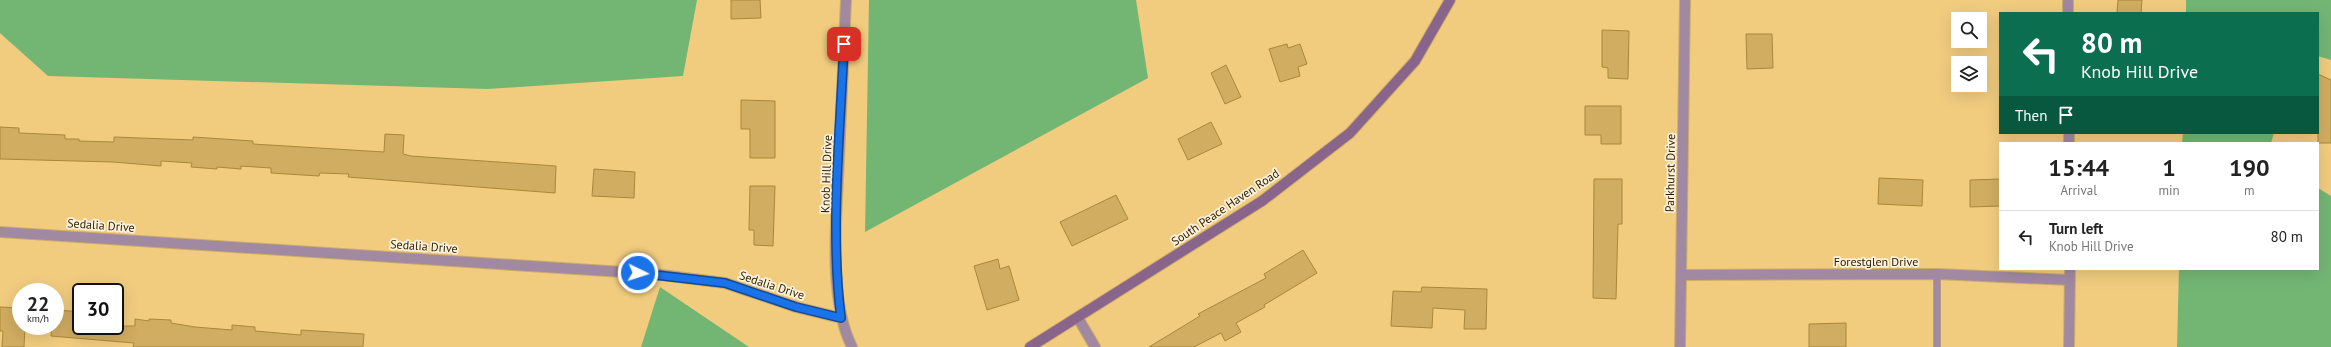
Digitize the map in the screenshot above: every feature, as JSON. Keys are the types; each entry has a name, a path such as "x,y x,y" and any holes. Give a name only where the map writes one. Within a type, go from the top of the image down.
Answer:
{"main road":[{"name":"South Peace Haven Road","path":"1030,347 1262,201 1350,133 1415,61 1450,0"}],"street":[{"name":"Knob Hill Drive","path":"846,0 836,237 837,283 841,318 852,347"},
{"name":"Parkhurst Drive","path":"1680,347 1685,0"},
{"path":"2068,0 2068,12"},
{"name":"Sedalia Drive","path":"0,232 654,274 725,283 796,307 841,318"},
{"path":"2069,347 2070,270"},
{"name":"Forestglen Drive","path":"1682,275 1936,274 2070,280"},
{"path":"1078,318 1095,347"}],"lane":[{"path":"1936,274 1937,347"}],"green space":[{"path":"0,0 697,0 683,76 488,89 48,76 0,33"},
{"path":"869,0 1136,0 1148,78 865,232"},
{"path":"2186,0 2331,0 2331,60 2319,56 2319,12 2186,12"},
{"path":"2183,134 2274,134 2271,142 2182,142"},
{"path":"2319,189 2331,196 2331,347 2177,347 2179,270 2319,270"},
{"path":"660,287 749,347 641,347"}],"building":[{"path":"731,0 760,0 761,18 731,19"},
{"path":"2118,0 2142,0 2141,12 2117,12"},
{"path":"1602,30 1629,31 1628,79 1608,78 1608,68 1602,67"},
{"path":"1746,34 1772,34 1773,68 1747,69"},
{"path":"1287,44 1288,48 1300,44 1307,64 1298,67 1300,76 1280,82 1269,49"},
{"path":"1226,65 1241,97 1225,104 1211,73"},
{"path":"2319,74 2331,80 2331,143 2318,142"},
{"path":"741,100 775,101 775,158 750,158 750,129 741,129"},
{"path":"1585,106 1621,106 1621,144 1601,144 1601,135 1585,135"},
{"path":"1211,122 1222,144 1188,160 1178,139"},
{"path":"0,127 19,128 19,133 65,135 65,139 79,139 79,141 114,142 114,137 193,140 193,137 253,141 253,144 384,152 385,134 404,135 403,154 411,156 556,166 555,193 348,177 349,174 320,173 319,176 271,173 271,168 241,166 241,169 217,167 217,169 191,167 192,163 161,161 161,166 113,162 0,159"},
{"path":"594,169 635,172 634,198 592,196"},
{"path":"1879,178 1923,180 1922,206 1878,204"},
{"path":"1594,179 1622,179 1622,224 1618,224 1616,299 1593,298"},
{"path":"1999,179 1999,206 1970,207 1970,180"},
{"path":"750,186 775,186 773,246 754,245 754,230 749,230"},
{"path":"1116,195 1128,219 1072,246 1060,222"},
{"path":"1303,250 1317,273 1264,305 1265,307 1236,323 1241,332 1225,341 1221,333 1194,347 1149,347 1200,316 1198,314 1266,278 1264,274"},
{"path":"998,259 1000,269 1009,266 1019,300 987,310 974,266"},
{"path":"1422,287 1487,289 1486,329 1464,329 1465,310 1433,308 1432,328 1391,326 1393,291 1421,292"},
{"path":"0,307 12,308 12,335 25,335 24,347 2,347 3,331 0,331"},
{"path":"64,311 72,311 72,335 124,335 124,326 135,326 135,319 149,321 149,319 171,320 171,323 195,327 232,330 232,325 255,327 255,331 301,335 301,330 364,334 363,347 133,347 134,343 51,336 64,335"},
{"path":"1846,323 1846,347 1809,347 1809,324"}],"route":[{"path":"638,273 725,283 796,307 841,318 837,283 836,237 844,44"}]}
